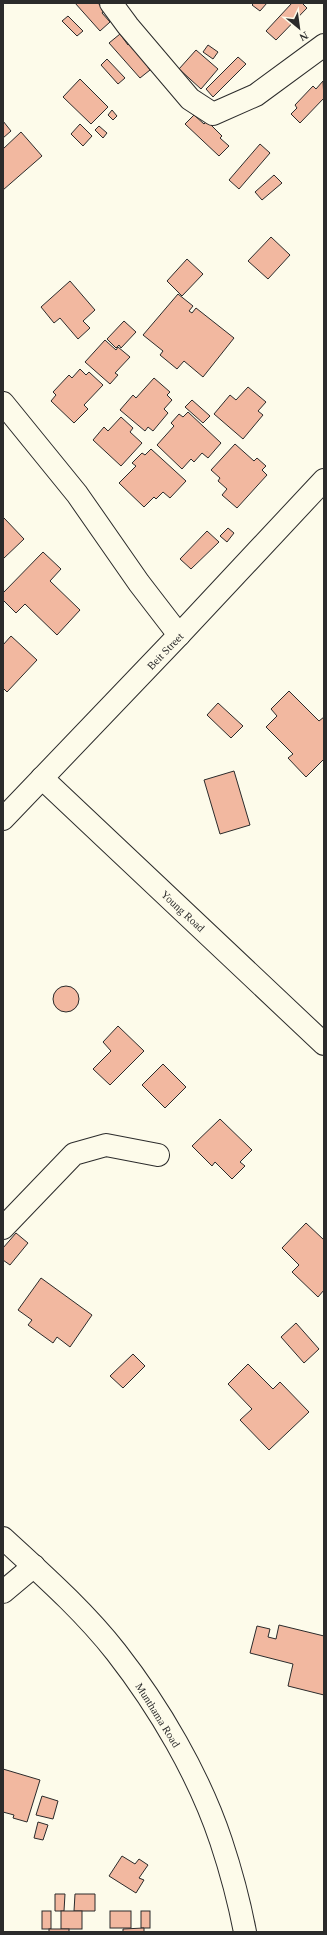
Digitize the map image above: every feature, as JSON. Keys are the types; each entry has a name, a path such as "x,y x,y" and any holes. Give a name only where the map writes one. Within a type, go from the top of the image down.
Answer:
{"street":[{"path":"111,3 128,26 190,99 213,114 256,95 324,45"},
{"path":"3,403 77,494 139,583 180,635"},
{"name":"Beit Street","path":"3,819 180,635 324,480"},
{"name":"Young Road","path":"42,778 324,1044"},
{"path":"3,1228 74,1154 106,1145 158,1155"},
{"name":"Munthama Road","path":"3,1538 34,1566 79,1611 116,1652 147,1696 177,1744 201,1791 221,1841 237,1893 245,1932"},
{"path":"3,1592 34,1566"}],"building":[{"path":"75,3 98,3 104,10 102,13 110,22 100,31"},
{"path":"254,3 267,3 260,11 252,5"},
{"path":"292,3 302,3 307,8 276,40 266,31"},
{"path":"68,16 83,31 77,36 62,21"},
{"path":"120,34 128,45 131,42 145,58 143,60 150,70 140,78 109,43"},
{"path":"208,45 218,52 213,59 203,52"},
{"path":"196,50 218,69 201,89 179,69"},
{"path":"238,57 246,64 213,97 206,89"},
{"path":"107,59 125,78 118,84 101,65"},
{"path":"80,79 108,107 91,124 63,97"},
{"path":"323,81 324,98 300,123 291,114 297,108 295,105 313,86 316,89"},
{"path":"112,110 117,116 113,120 108,115"},
{"path":"194,115 204,124 207,121 222,136 220,138 229,146 219,156 185,124"},
{"path":"3,121 11,131 3,138"},
{"path":"80,124 92,136 83,146 71,134"},
{"path":"99,126 107,133 103,138 95,130"},
{"path":"21,132 42,156 3,190 3,149"},
{"path":"260,144 270,153 239,189 229,180"},
{"path":"274,175 282,183 262,200 255,192"},
{"path":"271,237 290,255 268,279 248,261"},
{"path":"187,259 203,274 182,296 167,281"},
{"path":"70,281 95,310 83,321 90,328 78,339 60,318 54,323 41,307"},
{"path":"178,294 193,306 189,311 192,313 196,308 234,338 203,377 184,361 177,369 160,355 163,351 143,335"},
{"path":"124,321 136,332 121,348 119,345 116,348 107,339"},
{"path":"105,340 116,350 118,347 130,357 115,373 118,375 110,384 85,362"},
{"path":"80,369 86,375 89,372 103,385 84,405 88,409 74,423 51,401 56,395 53,392 69,375 72,378"},
{"path":"154,378 170,392 167,395 172,400 164,409 168,413 153,431 148,427 145,431 120,410 133,395 136,398"},
{"path":"248,387 266,402 258,411 263,415 243,439 214,414 230,395 236,400"},
{"path":"192,400 210,416 203,423 185,407"},
{"path":"188,412 221,443 208,458 202,453 194,462 191,459 182,469 157,445 174,426 171,423 179,414 183,417"},
{"path":"121,417 133,428 130,432 142,443 121,466 93,440 104,427 108,431"},
{"path":"235,444 254,461 257,458 266,466 262,470 267,475 237,508 222,495 227,489 218,481 220,478 211,470"},
{"path":"151,449 186,481 170,498 163,492 156,499 154,497 144,507 119,483 136,466 132,463 142,453 145,455"},
{"path":"4,518 24,539 3,559 3,520"},
{"path":"228,528 234,533 227,542 220,536"},
{"path":"207,531 219,542 191,569 180,559"},
{"path":"43,552 61,569 50,581 80,610 57,635 25,604 16,613 3,600 3,593"},
{"path":"11,636 37,660 7,692 3,688 3,645"},
{"path":"289,691 319,721 324,717 324,759 306,777 288,758 293,754 266,727 277,716 271,709"},
{"path":"218,703 243,726 231,738 207,715"},
{"path":"234,771 250,825 220,834 204,780"},
{"path":"66,986 75,990 79,999 75,1008 66,1012 57,1008 53,999 57,990"},
{"path":"118,1026 144,1051 110,1085 93,1069 111,1051 103,1042"},
{"path":"163,1064 186,1087 165,1108 142,1085"},
{"path":"220,1119 252,1150 240,1162 245,1166 232,1179 215,1162 212,1166 192,1146"},
{"path":"306,1223 324,1240 324,1290 318,1297 292,1272 299,1265 282,1248"},
{"path":"16,1233 28,1243 10,1265 3,1260 3,1248"},
{"path":"41,1278 92,1315 70,1347 57,1337 53,1343 28,1325 32,1320 18,1310"},
{"path":"296,1323 319,1349 304,1363 281,1337"},
{"path":"133,1354 145,1366 123,1388 110,1376"},
{"path":"248,1364 273,1389 280,1382 309,1412 269,1450 240,1420 252,1409 228,1384"},
{"path":"279,1625 324,1636 324,1695 288,1686 293,1664 250,1653 257,1626 270,1629 268,1637 276,1639"},
{"path":"3,1769 40,1780 27,1822 13,1818 14,1815 3,1812"},
{"path":"42,1796 58,1801 53,1819 36,1815"},
{"path":"38,1822 48,1825 43,1840 34,1838"},
{"path":"122,1856 135,1864 139,1859 148,1865 139,1878 144,1880 136,1893 109,1876"},
{"path":"55,1894 65,1894 64,1911 55,1911"},
{"path":"75,1894 95,1894 95,1911 74,1911"},
{"path":"42,1911 51,1911 51,1929 42,1929"},
{"path":"61,1911 82,1911 82,1929 61,1929"},
{"path":"110,1911 131,1911 131,1928 110,1928"},
{"path":"141,1911 150,1911 150,1928 141,1928"},
{"path":"144,1928 144,1932 123,1932 123,1929"},
{"path":"49,1929 69,1929 69,1932 49,1932"}]}
